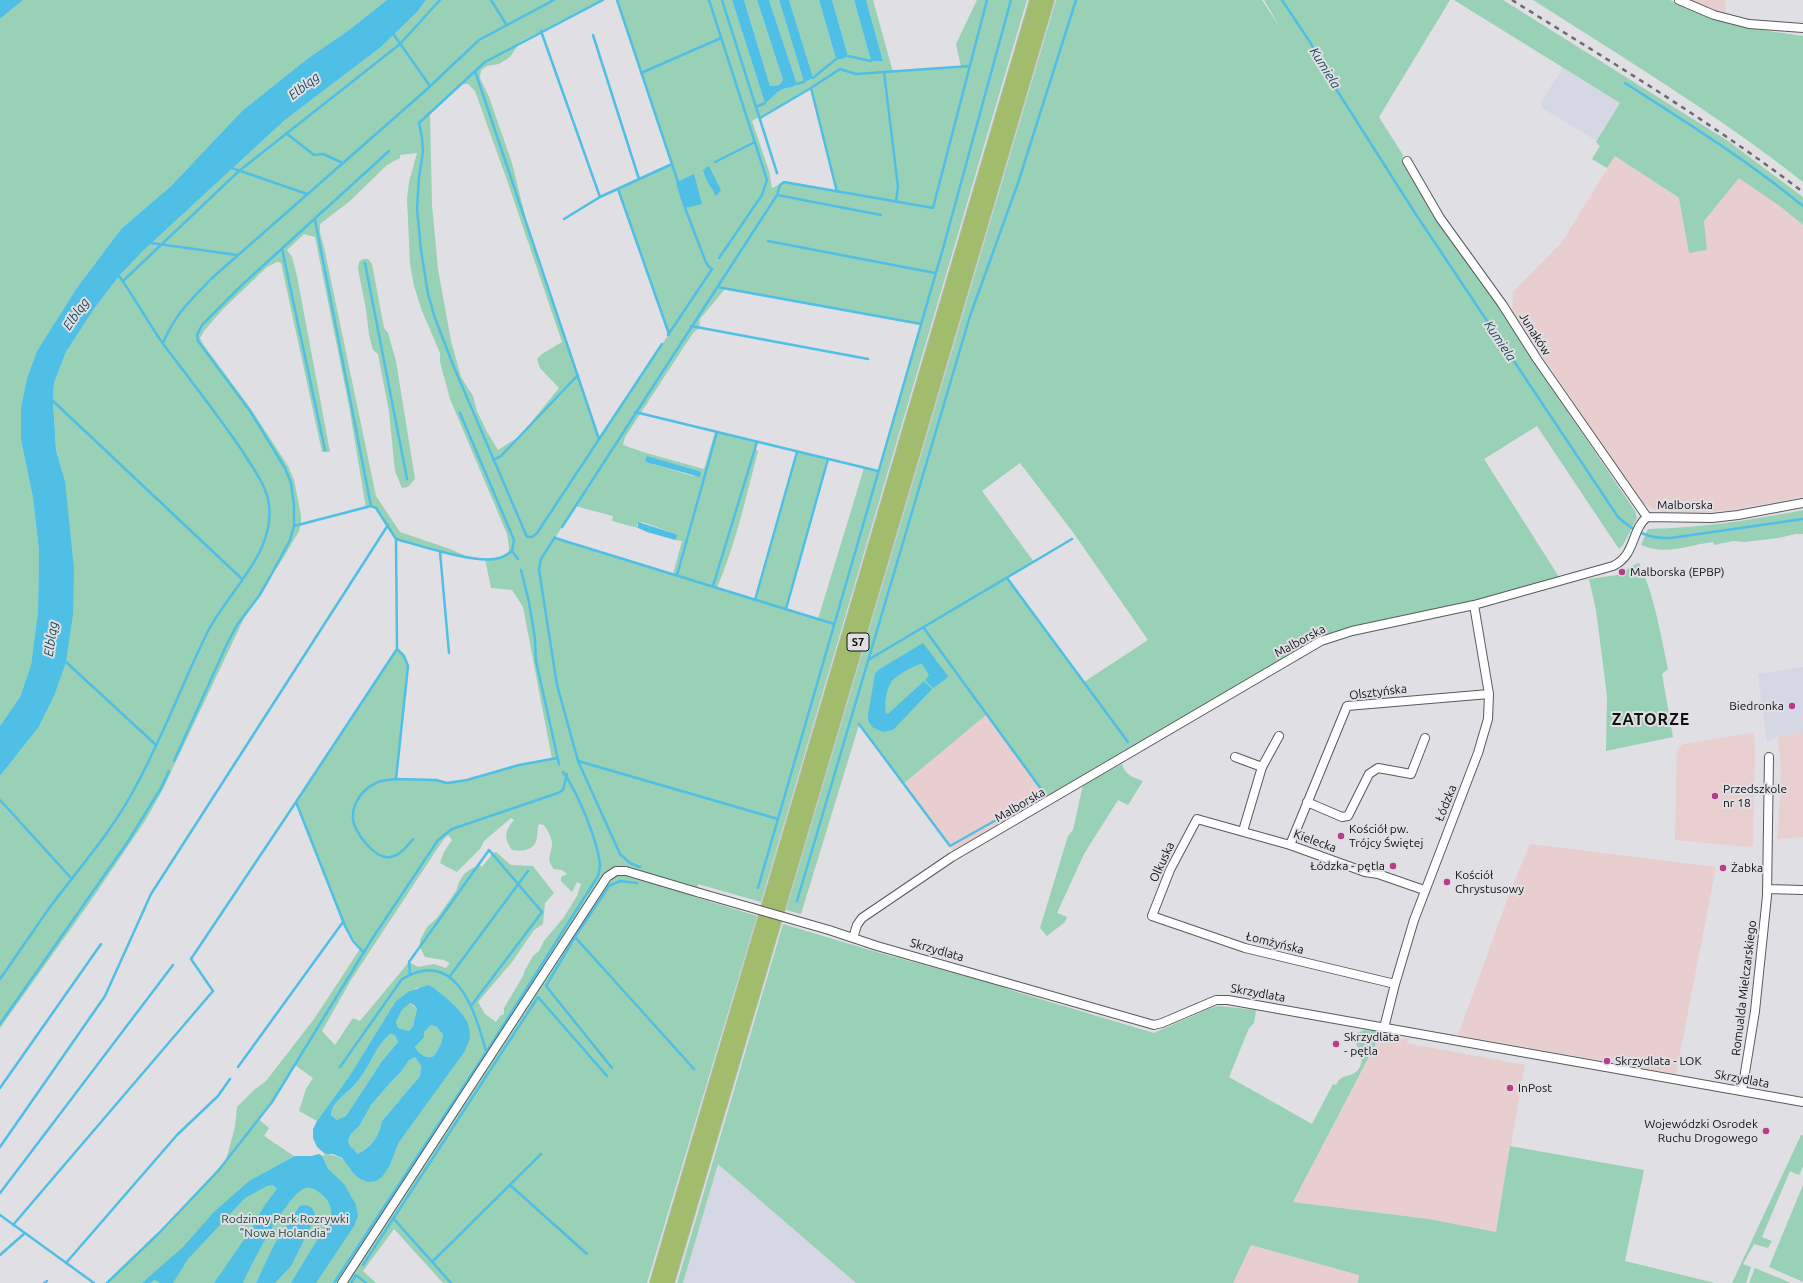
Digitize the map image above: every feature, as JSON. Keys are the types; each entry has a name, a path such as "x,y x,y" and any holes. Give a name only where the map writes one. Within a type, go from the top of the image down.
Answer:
{"highway":[{"name":"S7","path":"656,1283 1036,0"},
{"name":"S7","path":"668,1283 1048,0"}],"street":[{"path":"1679,0 1714,15 1749,24 1803,28"},
{"name":"Junaków","path":"1407,161 1440,218 1502,304 1537,359 1647,517"},
{"name":"Malborska","path":"853,938 857,925 862,918 952,857 1321,641 1352,631 1474,605 1612,566 1624,558 1636,537 1641,524 1647,517 1712,518 1738,515 1803,503"},
{"name":"Łódzka","path":"1384,1028 1394,984 1424,890 1478,753 1488,719 1489,694 1474,605"},
{"name":"Olsztyńska","path":"1290,845 1347,706 1489,694"},
{"path":"1242,831 1262,767 1280,736"},
{"path":"1307,802 1342,817 1348,816 1369,774 1378,768 1411,774 1425,738"},
{"path":"1235,757 1262,767"},
{"name":"Romualda Mielczarskiego","path":"1742,1091 1760,967 1767,888 1768,757"},
{"name":"Kielecka","path":"1197,819 1290,845 1365,872 1378,874 1424,890"},
{"name":"Olkuska","path":"1152,916 1170,870 1197,819"},
{"name":"Skrzydlata","path":"342,1283 607,876 616,871 626,871 829,930 878,946 1154,1024 1162,1023 1216,1000 1222,999 1803,1102"},
{"path":"1767,888 1803,890"},
{"name":"Łomżyńska","path":"1152,916 1245,948 1394,984"}],"shaded area":[{"path":"1686,0 1725,0 1726,16"},
{"path":"1563,68 1620,103 1597,141 1542,108 1541,102"},
{"path":"1615,156 1679,199 1707,250 1704,221 1739,177 1803,225 1803,497 1731,510 1694,513 1660,512 1642,503 1512,311 1513,292 1562,242"},
{"path":"1803,667 1803,733 1778,736 1767,742 1758,674"},
{"path":"986,715 1047,799 954,852 903,784"},
{"name":"Przedszkole nr 18","path":"1752,733 1754,735 1755,752 1753,845 1750,847 1675,840 1677,749 1683,744"},
{"path":"1803,733 1803,837 1778,839 1781,771 1778,736"},
{"path":"1530,844 1716,867 1676,1074 1458,1035 1511,889"},
{"path":"1381,1035 1410,1039 1406,1043 1525,1065 1496,1232 1429,1219 1293,1202"},
{"path":"718,1164 856,1283 683,1283"},
{"path":"1251,1245 1360,1275 1358,1283 1233,1283"}],"green space":[{"path":"23,0 387,0 349,30 307,59 242,111 171,186 121,229 76,289 37,351 27,378 21,407 21,440 33,498 39,551 38,612 31,665 20,697 0,726 0,19"},
{"name":"Rodzinny Park Rozrywki \"Nowa Holandia\"","path":"426,0 603,0 520,42 510,57 499,64 487,66 481,70 480,78 489,97 512,163 528,228 599,438 669,334 618,189 672,164 617,0 732,0 765,102 781,90 793,87 797,84 769,0 779,0 804,82 809,66 789,0 819,0 836,59 842,59 848,56 832,0 854,0 871,61 883,61 866,0 873,0 893,72 961,67 956,44 977,0 1027,0 761,902 698,884 695,897 757,916 647,1283 443,1283 394,1229 363,1271 376,1283 107,1283 159,1233 226,1160 235,1127 237,1107 254,1090 266,1081 314,1019 360,949 345,926 296,802 397,649 404,656 408,666 396,779 436,780 447,783 467,780 519,765 552,759 523,607 512,590 491,588 485,559 499,559 508,554 509,547 507,534 450,399 440,362 440,353 422,311 414,286 410,264 407,199 409,182 417,153 400,155 400,158 387,165 350,201 320,224 320,233 376,496 400,532 466,556 445,553 396,539 376,508 371,506 366,508 349,406 315,237 304,234 287,250 292,257 297,276 330,452 322,452 281,263 277,262 267,267 223,309 204,331 200,338 251,409 288,466 294,480 301,515 299,531 282,560 246,614 162,791 145,821 90,902 0,1028 0,776 38,728 65,481 56,450 53,401 54,383 66,352 94,309 119,276 144,250 285,120 381,47 417,12","holes":["461,84 468,84 475,91 562,342 542,354 537,359 540,368 559,388 520,436 498,450 477,411 473,396 461,377 451,341 438,269 432,205 430,113","811,88 837,191 784,182 772,188 769,171 752,121","725,289 921,324 878,471 864,468 818,619 786,609 828,459 797,452 755,600 717,588 730,554 740,520 758,451 755,449 757,442 715,432 704,469 623,445 625,437 693,333 699,328 700,319","649,463 674,464 699,471 693,476","575,506 613,516 612,521 638,528 637,524 642,522 676,534 675,540 682,541 673,574 555,538","511,818 514,820 508,828 506,838 512,850 521,851 534,845 539,824 544,825 552,841 549,859 551,865 554,869 562,870 567,874 561,877 561,881 572,892 577,882 581,884 577,896 564,917 544,941 539,951 533,956 504,1008 504,1014 500,1016 496,1022 485,1014 478,1002 512,962 534,930 543,924 545,903 554,893 533,866 511,865 496,852 493,853 482,867 479,864 476,868 474,867 464,874 456,891 437,918 427,927 420,940 420,947 425,957 444,960 450,963 446,968 434,964 418,967 409,962 360,1021 353,1018 335,1045 322,1031 351,980 443,840 448,835 452,840 444,852 440,863 457,872 480,849 484,841","416,988 434,988 462,1013 399,1142 390,1165 354,1174 346,1162 339,1157 325,1154 323,1156 319,1154 312,1156 294,1156 264,1136 269,1128 258,1119 273,1100 295,1065 313,1078 306,1089 299,1111 317,1121"]},
{"path":"744,0 757,0 783,80 779,85 770,86"},
{"path":"1056,0 1262,0 1281,29 1264,0 1450,0 1379,117 1403,155 1402,160 1438,220 1489,291 1555,393 1635,511 1637,518 1623,545 1619,549 1537,426 1484,459 1559,577 1474,601 1351,628 1047,799 986,715 903,784 859,725 801,914 786,910","holes":["1020,463 1072,531 1148,640 1084,682 1008,578 1034,562 982,491"]},
{"path":"1454,0 1503,0 1728,141 1803,197 1803,225 1781,207 1739,178 1704,221 1707,250 1689,253 1679,198 1615,156 1607,168 1592,159 1600,146 1596,142 1620,103"},
{"path":"1533,0 1670,0 1705,16 1748,28 1803,36 1803,182 1738,133 1704,110"},
{"path":"363,259 368,259 372,264 384,328 388,333 396,361 415,479 408,487 402,488 395,471 389,412 378,354 373,350 369,335 366,309 358,269 359,262"},
{"path":"1803,510 1803,534 1745,542 1733,541 1714,545 1713,542 1669,550 1660,550 1641,545 1648,529 1726,523"},
{"path":"1638,563 1645,576 1660,629 1668,669 1662,674 1673,737 1606,751 1607,696 1596,610 1589,579 1617,575"},
{"path":"1122,764 1127,773 1143,781 1128,805 1118,800 1084,854 1057,913 1067,917 1065,922 1047,936 1040,928 1068,836 1073,830 1083,785"},
{"path":"783,924 880,953 1001,986 1154,1033 1213,1007 1219,1006 1256,1010 1254,1023 1249,1028 1229,1077 1312,1124 1333,1084 1336,1085 1342,1078 1356,1072 1359,1069 1362,1060 1355,1038 1356,1034 1364,1030 1382,1032 1293,1202 1429,1219 1496,1232 1510,1146 1644,1170 1625,1261 1715,1283 1358,1283 1359,1275 1251,1245 1233,1283 856,1283 718,1164 683,1283 677,1283"},
{"path":"410,1003 417,1009 413,1026 409,1031 398,1028 396,1022 402,1010"},
{"path":"431,1025 437,1027 443,1035 441,1044 434,1056 426,1057 415,1047 424,1032"},
{"path":"390,1034 395,1035 398,1042 382,1061 346,1116 337,1120 331,1115 334,1105 362,1076 380,1044"},
{"path":"415,1057 421,1066 420,1076 382,1121 379,1132 374,1140 358,1154 350,1147 348,1142 350,1135 360,1125 371,1105 400,1073 409,1059"},
{"path":"1801,1135 1803,1135 1803,1166 1799,1175 1790,1171 1762,1237 1772,1241 1768,1248 1754,1244 1743,1264 1751,1267 1746,1283 1732,1283"},
{"path":"1803,1185 1803,1282 1769,1267"},
{"path":"1755,1268 1791,1283 1749,1283"}],"water":[{"path":"0,0 23,0 0,19"},
{"name":"Elbląg","path":"387,0 426,0 417,12 381,47 285,120 144,250 119,276 94,309 66,352 54,383 53,401 56,450 65,481 74,569 73,614 66,662 54,696 38,728 0,776 0,726 20,697 31,665 38,612 39,551 33,498 21,440 21,407 27,378 37,351 76,289 121,229 171,186 242,111 307,59 349,30"},
{"path":"732,0 744,0 770,86 779,85 783,80 757,0 769,0 797,84 793,87 779,91 765,103"},
{"path":"779,0 789,0 813,78 804,82"},
{"path":"819,0 832,0 848,56 842,59 836,59"},
{"path":"854,0 866,0 883,61 871,61"},
{"path":"709,166 721,190 716,196 706,179 703,170"},
{"path":"694,174 702,204 685,208 683,206 676,183"},
{"path":"647,456 699,471 701,473 700,477 649,463 645,461"},
{"path":"638,522 676,534 677,537 675,540 647,532 638,528"},
{"path":"923,643 948,676 947,678 933,688 925,680 929,675 922,664 901,674 892,681 887,692 885,709 886,713 888,714 924,681 932,689 893,730 883,732 872,727 868,720 868,715 875,674 878,670"},
{"path":"428,985 434,988 452,1003 463,1015 467,1021 470,1038 465,1051 399,1142 390,1165 382,1177 376,1181 368,1182 360,1179 354,1174 342,1158 333,1154 325,1154 317,1147 313,1138 313,1129 317,1121 349,1077 396,1001 408,992","holes":["410,1003 417,1009 413,1026 409,1031 398,1028 396,1022 402,1010","431,1025 437,1027 443,1035 441,1044 434,1056 423,1056 415,1047 424,1037 424,1032","390,1034 395,1035 398,1042 382,1061 346,1116 337,1120 331,1115 334,1105 362,1076 380,1044","415,1057 421,1066 420,1076 382,1121 377,1137 368,1147 358,1154 348,1142 350,1135 360,1125 371,1105 400,1073 409,1060"]},
{"path":"319,1154 322,1156 328,1169 344,1184 356,1205 358,1216 354,1226 316,1283 291,1283 331,1217 330,1206 326,1198 312,1188 306,1188 298,1192 280,1215 243,1283 214,1283 252,1228 264,1206 277,1189 273,1185 267,1186 245,1198 188,1259 173,1283 159,1283 158,1281 154,1280 150,1283 142,1283 183,1247 214,1212 249,1181 295,1156 312,1156"},
{"path":"306,1205 312,1208 316,1216 291,1266 275,1283 256,1283 275,1243 300,1206"}],"waterway":[{"path":"123,281 239,171 400,44 440,0"},
{"path":"491,0 506,24"},
{"path":"163,343 178,315 212,278 425,91 479,40 554,0"},
{"path":"603,0 485,62 419,123 423,152 419,177 417,209 421,250 428,294 435,318 453,365 527,537 532,537 537,533 662,344"},
{"path":"617,0 678,182"},
{"path":"709,0 767,180 762,195 719,258"},
{"path":"722,0 777,173"},
{"path":"562,527 777,195 780,185 784,182 933,208 987,0"},
{"path":"758,888 944,245 1011,0"},
{"path":"797,901 970,316 1018,183 1076,0"},
{"name":"Kumiela","path":"1282,0 1310,42 1331,81 1415,213 1618,517 1630,527 1643,534 1663,538 1803,519"},
{"path":"541,31 600,197"},
{"path":"394,35 430,86"},
{"path":"593,35 639,179"},
{"path":"641,73 721,38"},
{"path":"848,56 871,61"},
{"path":"813,78 836,59"},
{"path":"760,118 840,69 856,74 970,66"},
{"path":"475,71 599,439"},
{"path":"884,72 898,187 896,202"},
{"path":"797,84 804,82"},
{"path":"1625,83 1738,157 1803,206"},
{"path":"811,88 837,192"},
{"path":"756,107 765,103"},
{"path":"286,133 314,155 323,154 343,163"},
{"path":"715,162 755,142"},
{"path":"174,761 227,644 237,625 259,596 270,577 290,540 294,526 294,505 291,483 285,468 250,411 198,341 197,335 202,325 242,285 389,151"},
{"path":"564,219 600,197 672,164"},
{"path":"232,168 307,194"},
{"path":"618,189 669,334"},
{"path":"777,195 881,215"},
{"path":"668,335 712,269 708,266 705,260 685,208"},
{"path":"315,220 371,506"},
{"path":"768,241 935,273"},
{"path":"151,243 237,255"},
{"path":"282,249 325,450"},
{"path":"365,263 407,479"},
{"path":"0,979 50,907 107,833 127,802 146,767 208,631 250,569 259,552 266,535 269,518 268,499 261,481 254,469 224,425 158,337 119,276"},
{"path":"717,287 921,324"},
{"path":"691,326 868,359"},
{"path":"493,460 501,456 578,375"},
{"path":"53,401 242,579"},
{"path":"635,412 878,471"},
{"path":"396,539 463,557 477,559 499,558 512,551 514,540 460,413"},
{"path":"677,575 717,432"},
{"path":"713,586 757,442"},
{"path":"755,600 797,452"},
{"path":"786,609 828,459"},
{"path":"294,526 371,506 376,508 396,539 397,649"},
{"path":"0,1147 105,996 151,894 388,525"},
{"path":"555,537 541,559 539,570 557,685 578,761 620,854 630,863 640,867"},
{"path":"555,538 834,624"},
{"path":"868,660 1072,539"},
{"path":"512,551 518,559"},
{"path":"440,552 449,653"},
{"path":"521,570 529,602 535,639 536,661 559,764"},
{"path":"1007,578 1128,742"},
{"path":"859,724 950,846 1044,793 923,627"},
{"path":"364,953 353,941 345,926 296,802 397,649 404,656 408,666 396,779 436,780 447,783 467,780 519,765 557,758"},
{"path":"66,662 156,745"},
{"path":"578,761 778,819"},
{"path":"0,1024 127,843 161,788 169,771"},
{"path":"334,1283 487,1051 598,876 600,864 591,829 581,804 563,772"},
{"path":"107,1283 159,1233 218,1171 272,1102 372,939 438,840 452,829 558,793 563,790 567,774"},
{"path":"396,779 378,782 368,788 360,796 353,812 354,824 366,844 384,857 397,855 413,839"},
{"path":"0,800 72,879"},
{"path":"13,1225 213,991 191,959 296,802"},
{"path":"410,974 409,962 489,850 542,912 471,1006"},
{"path":"450,976 528,871"},
{"path":"612,1068 546,986 575,937 609,886 620,881 637,883"},
{"path":"238,1067 343,922"},
{"path":"575,937 694,1069"},
{"path":"0,1088 101,944"},
{"path":"0,1193 173,965"},
{"path":"340,1067 402,979 421,971 436,971 449,977 460,988 469,1002 476,1018 486,1051"},
{"path":"363,1265 538,997 607,1076"},
{"path":"66,1263 177,1135 218,1096 230,1079"},
{"path":"432,1262 541,1154"},
{"path":"510,1185 587,1254"},
{"path":"0,1215 94,1283"},
{"path":"393,1218 451,1283"},
{"path":"0,1255 25,1233"},
{"path":"351,1283 356,1275 366,1283"}],"railway":[{"path":"1512,0 1696,116 1803,192"}],"place":[{"name":"Malborska (EPBP)","path":"1622,572"},
{"name":"Biedronka","path":"1792,706"},
{"name":"Przedszkole nr 18","path":"1715,796"},
{"name":"Kościół pw. Trójcy Świętej","path":"1341,836"},
{"name":"Łódzka - pętla","path":"1393,866"},
{"name":"Żabka","path":"1723,868"},
{"name":"Kościół Chrystusowy","path":"1447,882"},
{"name":"Skrzydlata - pętla","path":"1336,1044"},
{"name":"Skrzydlata - LOK","path":"1607,1061"},
{"name":"InPost","path":"1510,1088"},
{"name":"Wojewódzki Osrodek Ruchu Drogowego","path":"1766,1131"}],"district":[{"name":"ZATORZE","path":"1651,720"}]}
